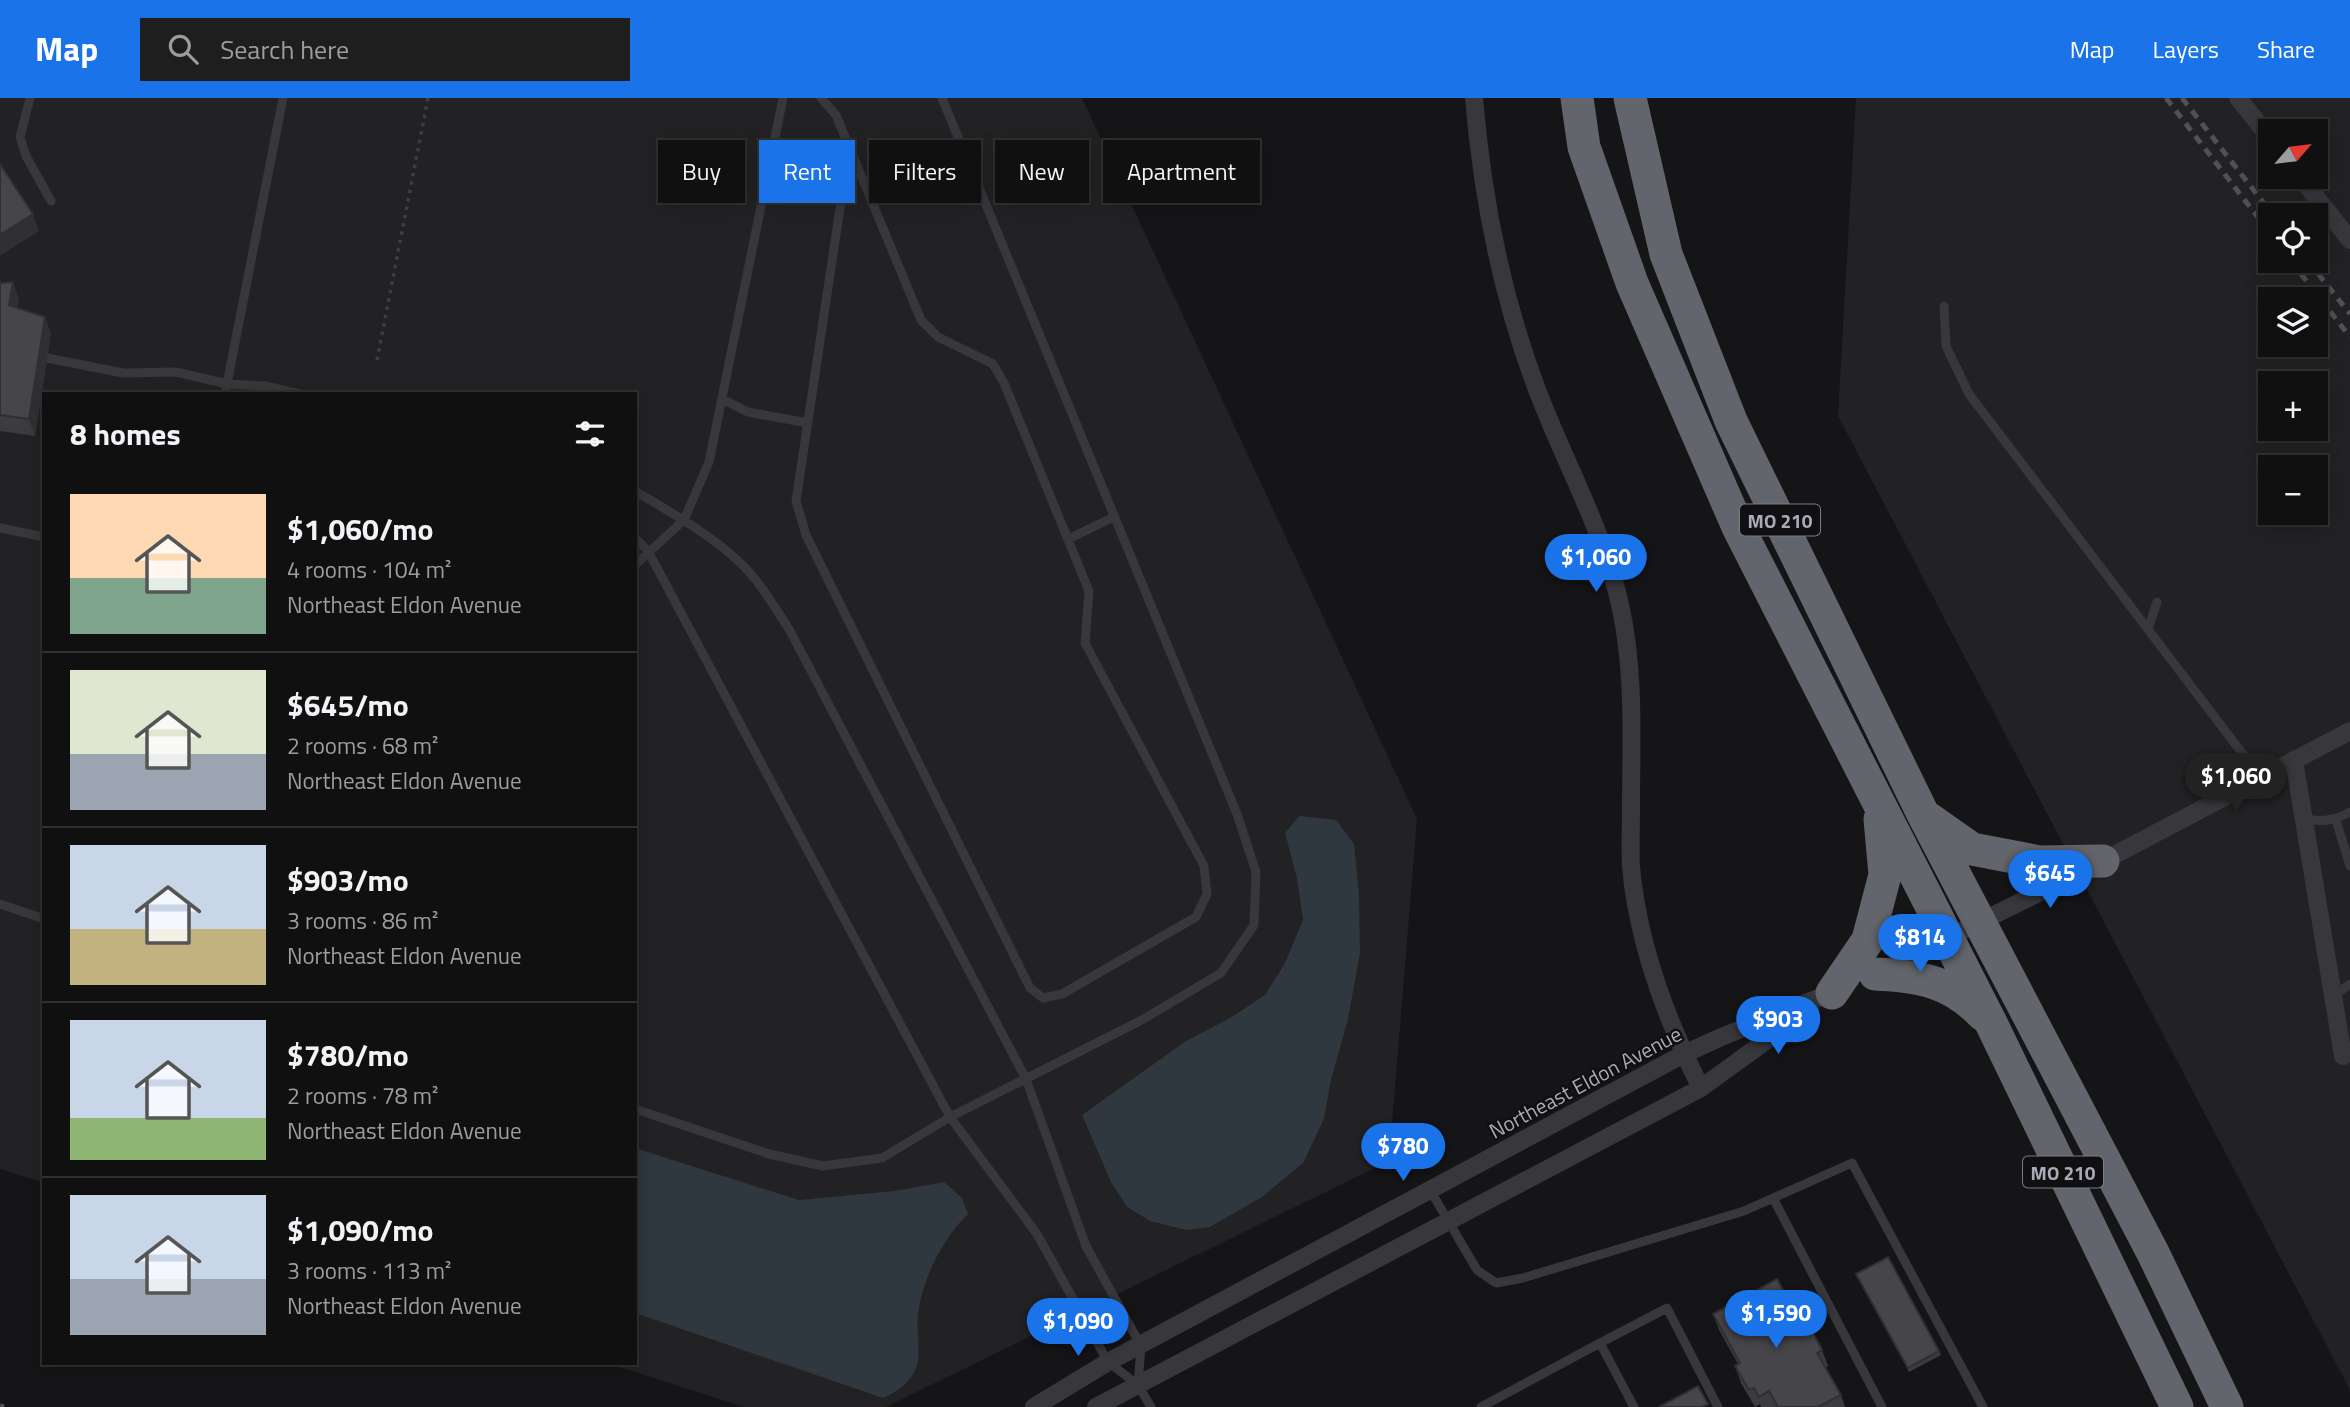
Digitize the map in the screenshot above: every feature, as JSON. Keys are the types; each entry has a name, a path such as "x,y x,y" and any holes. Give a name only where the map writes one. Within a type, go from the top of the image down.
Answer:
{"highway":[{"name":"MO 210","path":"1577,98 1584,147 1632,283 1738,527 1992,1025 2177,1407"},
{"name":"MO 210","path":"1630,98 1666,254 1731,421 1923,814 2153,1253 2227,1407"},
{"path":"1832,993 1868,940 1885,874 1879,802"},
{"path":"1923,814 1972,849 2040,862 2103,861"},
{"path":"1875,974 1911,975 1952,990 1968,999 1992,1025"}],"street":[{"path":"1474,98 1480,154 1506,287 1536,387 1598,531 1620,608 1632,682 1631,867 1645,952 1684,1054 1701,1088"},
{"path":"2238,98 2258,123"},
{"path":"2310,189 2350,240"},
{"name":"Northeast Eldon Avenue","path":"1034,1407 1108,1362 1684,1054 1832,993 1979,924 2350,731"},
{"path":"2294,760 2343,1056"},
{"name":"Northeast Eldon Avenue","path":"1096,1407 1701,1088 1832,993"}],"lane":[{"path":"30,98 20,137 26,156 51,201"},
{"path":"226,389 283,98"},
{"path":"637,563 684,520 709,462 783,98"},
{"path":"821,98 836,115 846,140"},
{"path":"637,1110 769,1154 823,1166 882,1158 950,1117 1140,1021 1220,973 1254,925 1256,872 1237,814 942,98"},
{"path":"841,203 796,500 806,535 1030,988 1043,998 1062,993 1196,917 1208,894 1204,866 1085,643 1088,591 1004,383 993,364 938,337 921,320 855,162"},
{"path":"1944,306 1946,346 1969,394 2261,778"},
{"path":"47,358 123,373 176,372 226,389 265,387 290,392"},
{"path":"722,399 748,412 808,423"},
{"path":"637,492 684,520 737,560 766,593 783,620 1026,1079 1086,1245 1142,1346 1138,1385"},
{"path":"1068,539 1114,517"},
{"path":"1,527 42,537"},
{"path":"637,540 648,551 950,1117 1037,1234 1108,1362 1138,1385 1151,1407"},
{"path":"2148,629 2157,602"},
{"path":"2304,820 2336,820 2350,812"},
{"path":"2336,820 2350,866"},
{"path":"0,904 42,918"},
{"path":"2333,996 2350,984"},
{"path":"1430,1190 1477,1270 1496,1283 1523,1278 1744,1211 1852,1163 1983,1407"},
{"path":"1773,1198 1882,1407"},
{"path":"1481,1407 1667,1308 1718,1407"},
{"path":"1600,1343 1634,1407"}],"path":[{"path":"377,360 428,98"}],"shaded area":[{"path":"0,98 1082,98 1103,143 1103,203 1131,203 1417,819 1389,1161 886,1407 744,1407 613,1365 637,1365 637,392 42,392 42,1182 0,1169"},
{"path":"1856,98 2350,98 2350,1390 1838,416"},
{"path":"1299,816 1336,820 1354,844 1359,893 1360,953 1348,1019 1331,1080 1324,1119 1303,1163 1262,1197 1210,1227 1186,1230 1150,1221 1127,1207 1111,1182 1082,1115 1186,1041 1230,1018 1265,995 1284,965 1303,920 1297,878 1285,833"},
{"path":"637,1149 799,1200 895,1191 944,1182 962,1198 968,1214 942,1248 920,1303 918,1359 915,1371 899,1389 883,1398 637,1314"}],"building":[{"path":"0,164 33,214 0,235"},
{"path":"0,281 13,282 9,305 45,317 29,419 0,415"},
{"path":"1888,1257 1939,1351 1908,1368 1856,1274"},
{"path":"1777,1279 1804,1328 1809,1325 1822,1350 1817,1353 1841,1395 1818,1407 1778,1407 1769,1391 1759,1397 1754,1388 1749,1390 1735,1366 1740,1363 1713,1314"},
{"path":"1698,1386 1708,1404 1702,1407 1659,1407"}],"railway":[{"path":"2166,98 2258,217"},
{"path":"2182,98 2264,203"},
{"path":"2300,273 2350,337"},
{"path":"2318,273 2350,314"},
{"path":"0,1406 4,1407"}]}
